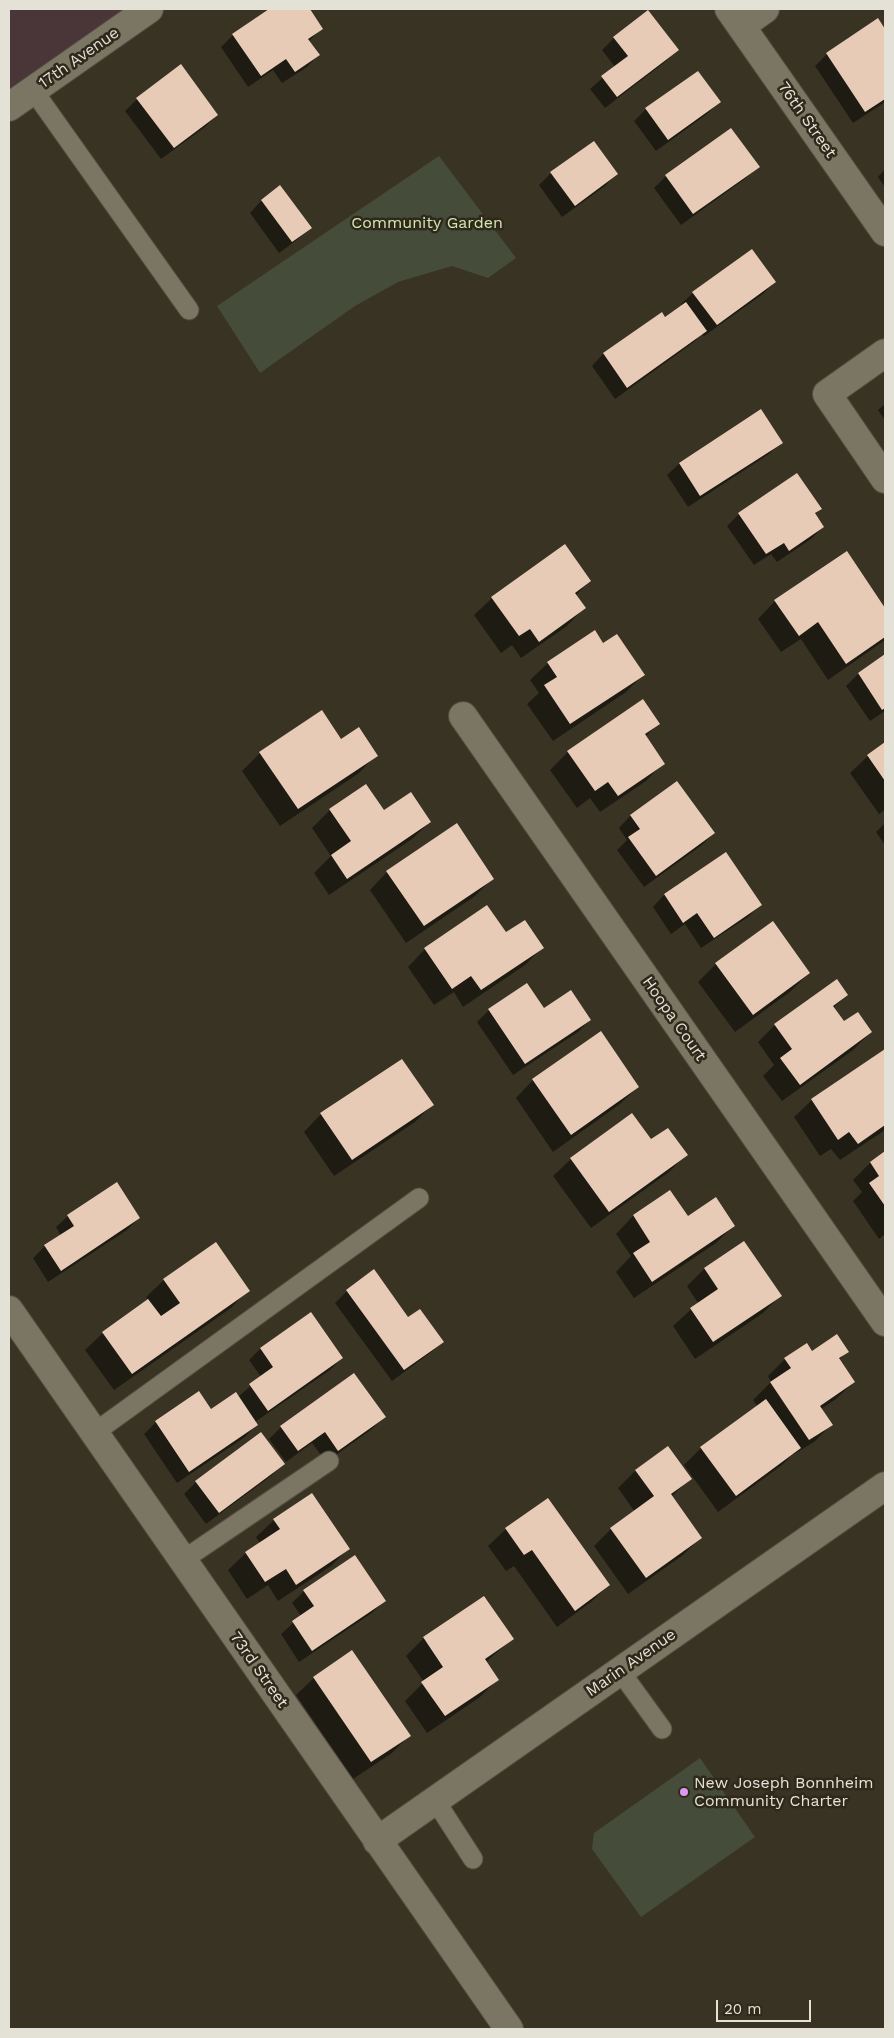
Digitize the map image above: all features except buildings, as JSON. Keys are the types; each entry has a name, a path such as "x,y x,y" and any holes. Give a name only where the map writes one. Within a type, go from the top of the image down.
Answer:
{"street":[{"name":"17th Avenue","path":"9,107 149,9"},
{"path":"735,17 765,9"},
{"name":"76th Street","path":"735,17 885,232"},
{"path":"885,353 827,394 885,479"},
{"name":"Hoopa Court","path":"463,716 885,1322"},
{"name":"73rd Street","path":"9,1310 509,2029"},
{"name":"Marin Avenue","path":"377,1840 885,1486"}],"lane":[{"path":"33,90 189,310"},
{"path":"94,1433 419,1198"},
{"path":"183,1560 329,1461"},
{"path":"620,1671 662,1729"},
{"path":"435,1800 473,1859"}],"shaded area":[{"path":"9,9 149,9 9,107"}],"green space":[{"name":"Community Garden","path":"439,156 516,258 488,278 452,266 398,282 355,306 260,373 217,306"},
{"path":"700,1758 755,1837 641,1917 592,1849 594,1833"}],"place":[{"name":"New Joseph Bonnheim Community Charter","path":"684,1792"}]}
